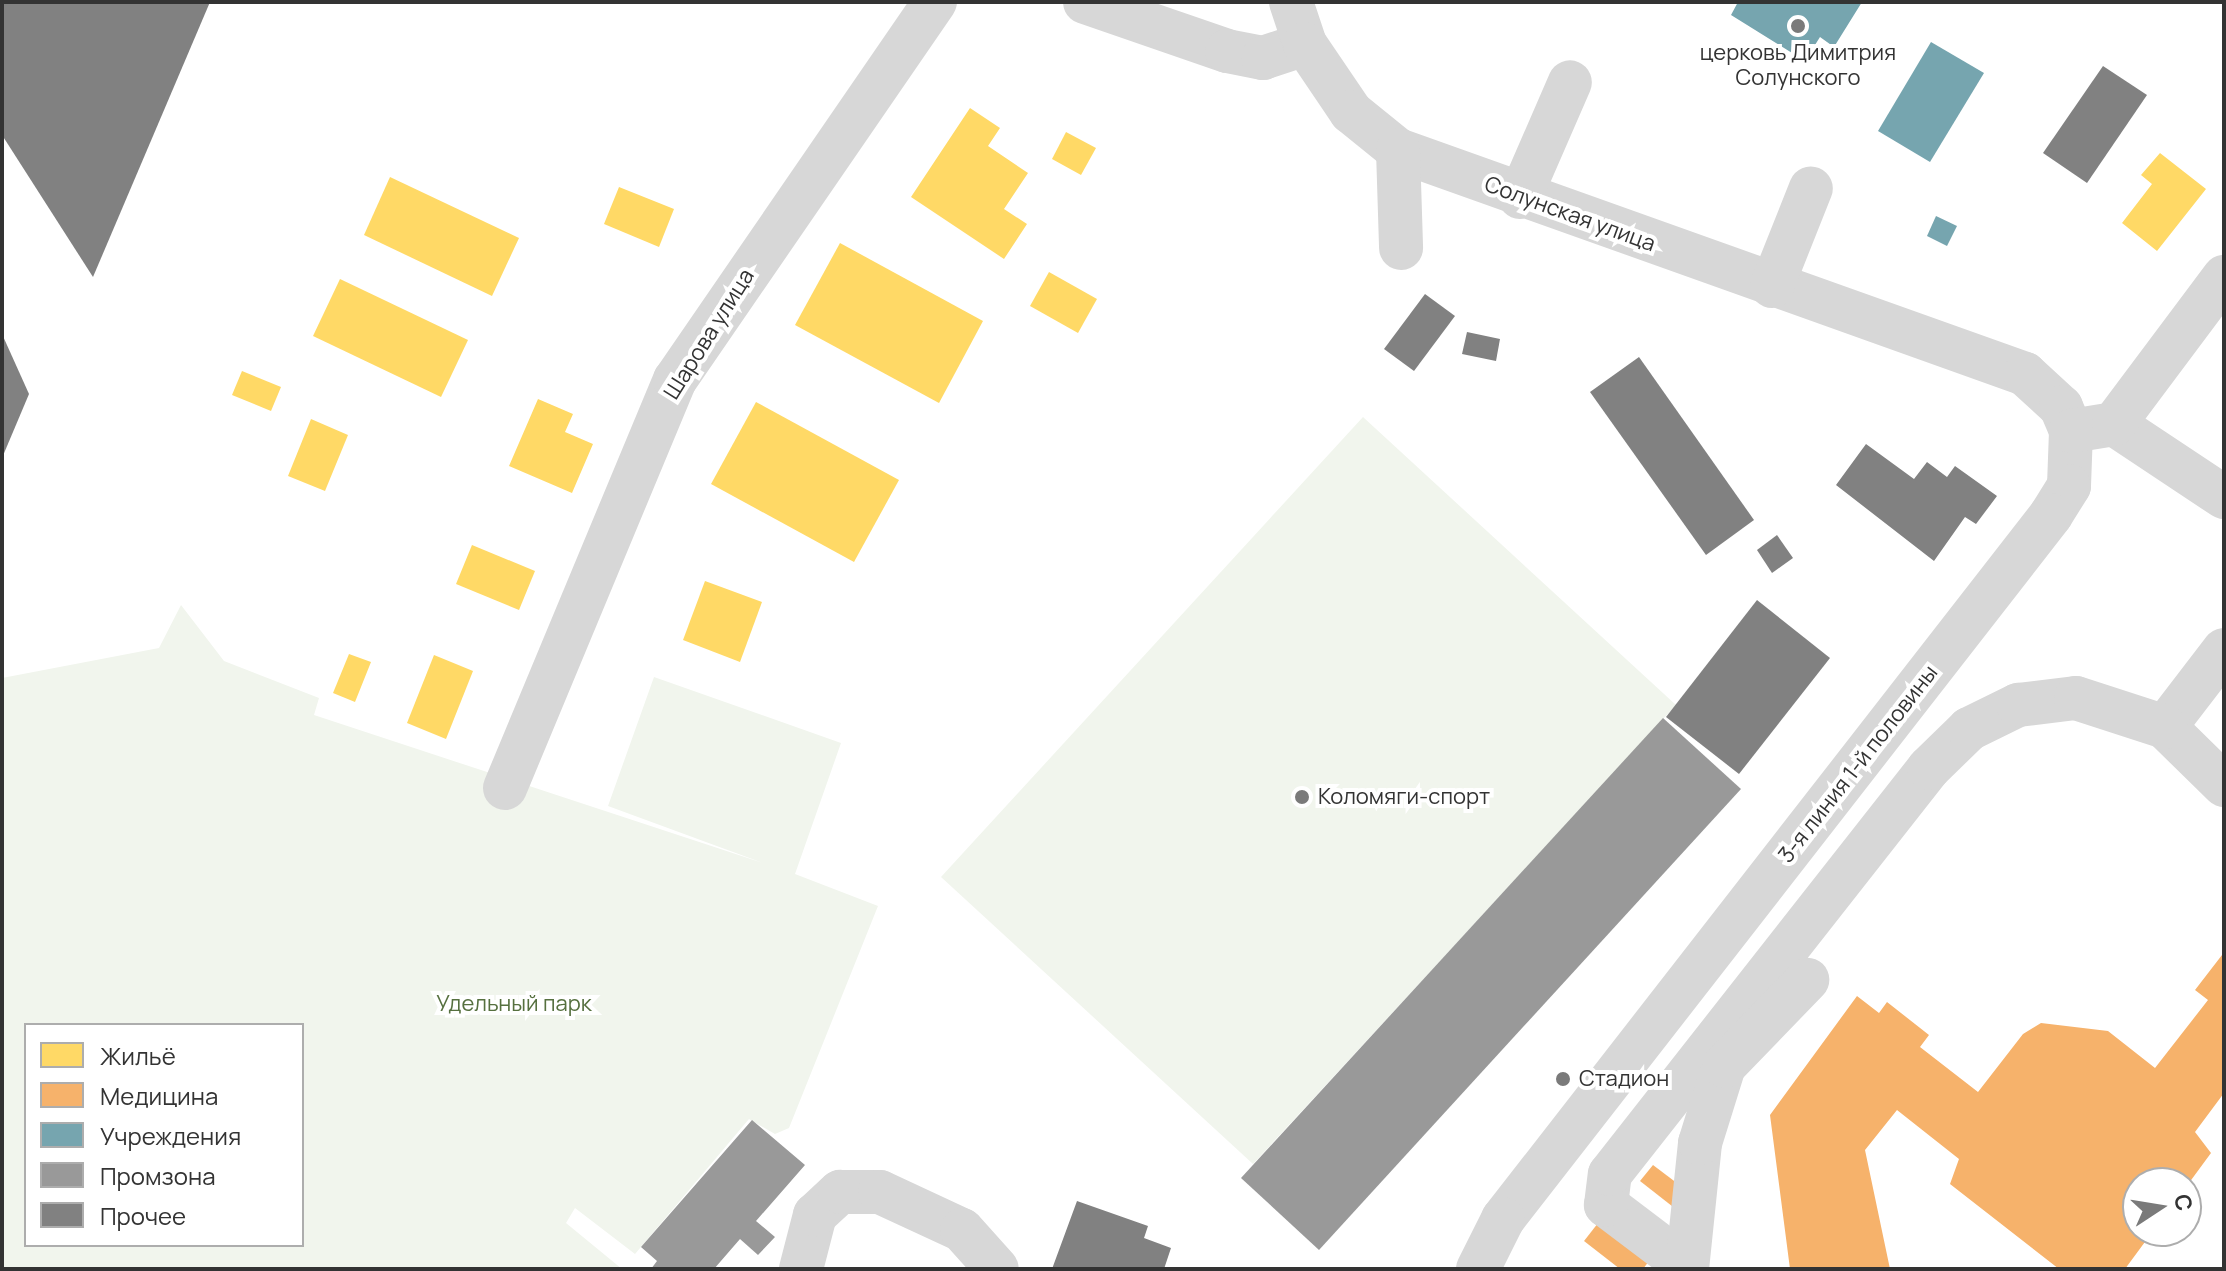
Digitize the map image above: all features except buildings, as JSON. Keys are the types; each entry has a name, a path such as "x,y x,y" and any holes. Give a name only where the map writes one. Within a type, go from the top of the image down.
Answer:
{"street":[{"name":"Шарова улица","path":"505,788 675,380 935,2"},
{"path":"1085,2 1227,51 1263,58 1305,44"},
{"name":"Солунская улица","path":"1291,2 1305,44 1351,112 1398,150 1520,197 2025,374 2061,407 2071,431"},
{"path":"1520,197 1570,82"},
{"path":"1398,150 1401,248"},
{"path":"1772,286 1811,188"},
{"path":"2114,424 2224,277"},
{"path":"2071,431 2114,424 2224,497"},
{"name":"3-я линия 1-й половины","path":"1478,1269 1503,1219 2051,515 2069,486 2071,431"},
{"path":"2165,727 2224,650"},
{"path":"1686,1267 1606,1205 1610,1174 1929,768 1969,729 2018,705 2076,698 2165,727 2224,785"},
{"path":"1686,1267 1700,1143 1724,1066 1807,980"},
{"path":"801,1269 815,1215 840,1192 880,1192 962,1230 997,1269"}],"green space":[{"name":"Коломяги-спорт","path":"1363,417 1676,705 1253,1164 941,877"},
{"name":"Удельный парк","path":"181,605 224,661 319,698 314,715 763,863 608,806 654,677 841,743 795,874 878,906 789,1128 775,1134 749,1119 635,1254 575,1208 566,1223 622,1269 2,1269 2,678 159,648"}],"place":[{"name":"церковь Димитрия Солунского","path":"1798,26"},
{"name":"Коломяги-спорт","path":"1302,797"},
{"name":"Стадион","path":"1563,1079"}]}
